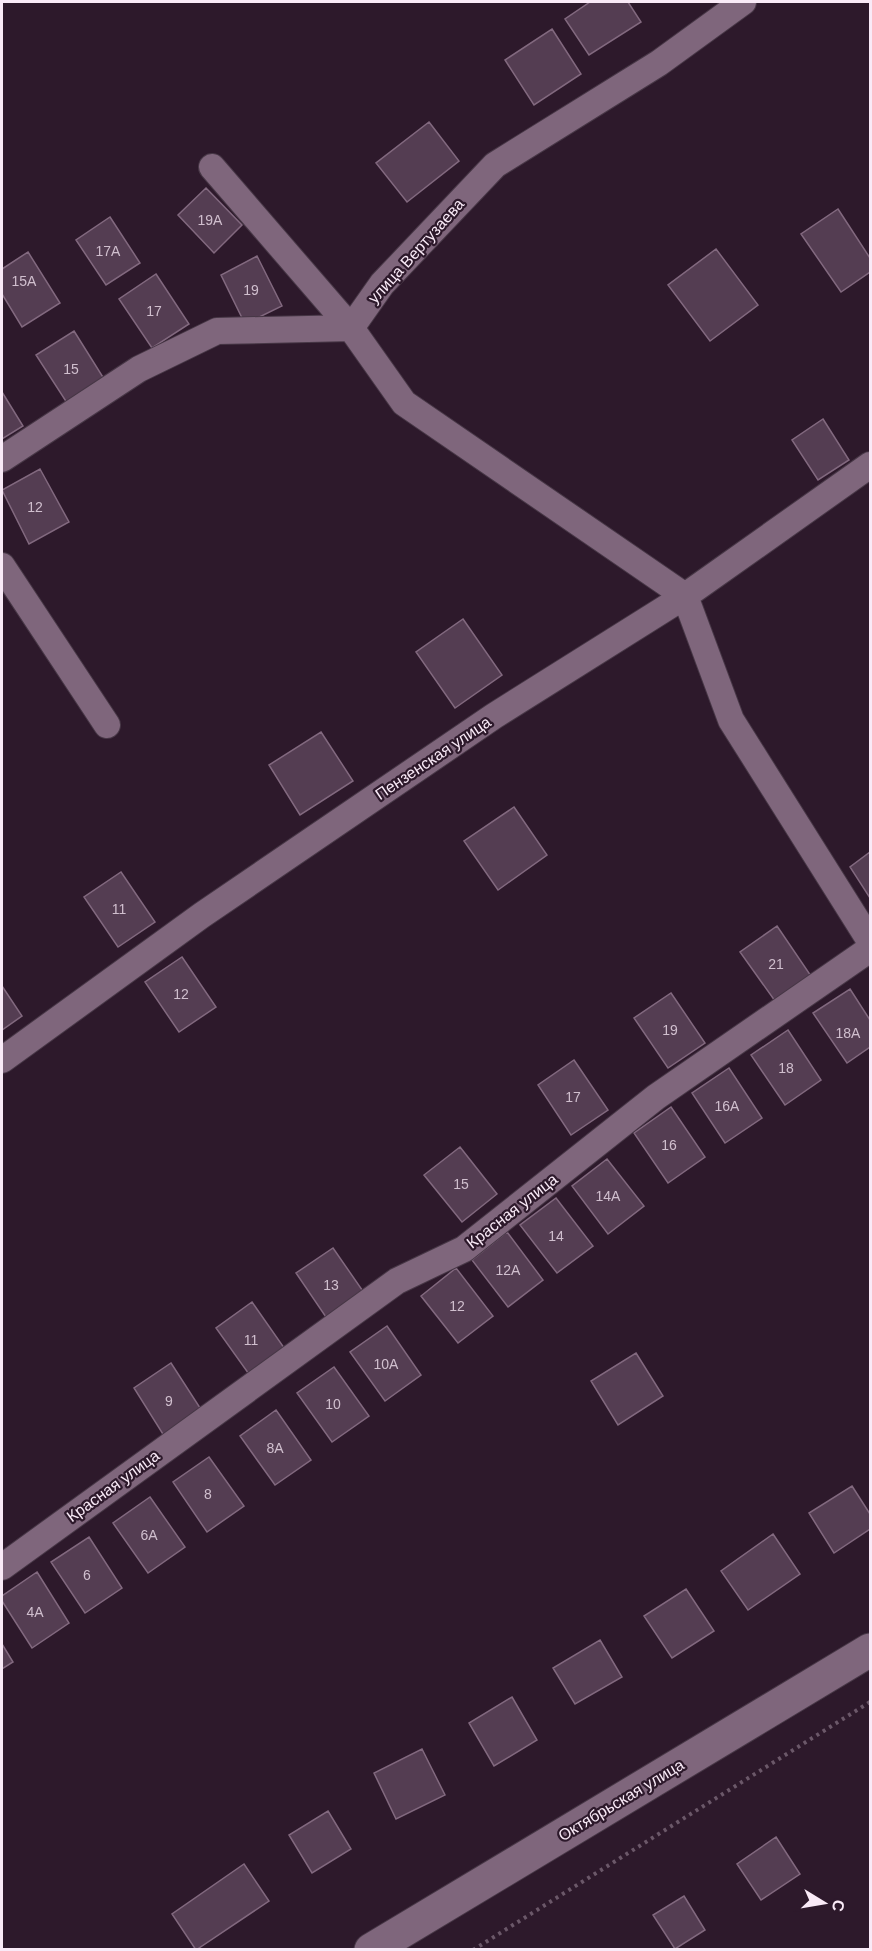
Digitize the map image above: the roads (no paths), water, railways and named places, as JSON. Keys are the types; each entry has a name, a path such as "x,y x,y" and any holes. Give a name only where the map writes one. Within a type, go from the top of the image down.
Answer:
{"main road":[{"name":"Октябрьская улица","path":"371,1950 870,1650"}],"street":[{"name":"улица Вертузаева","path":"351,328 382,284 495,165 659,63 743,2"},
{"path":"212,167 351,328 404,403 685,596 731,720 870,940"},
{"path":"2,459 140,369 217,331 351,328"},
{"name":"Пензенская улица","path":"2,1060 202,915 494,716 685,596 870,465"},
{"path":"2,566 107,725"},
{"name":"Красная улица","path":"2,1567 397,1281 464,1249 656,1097 870,949"}]}
